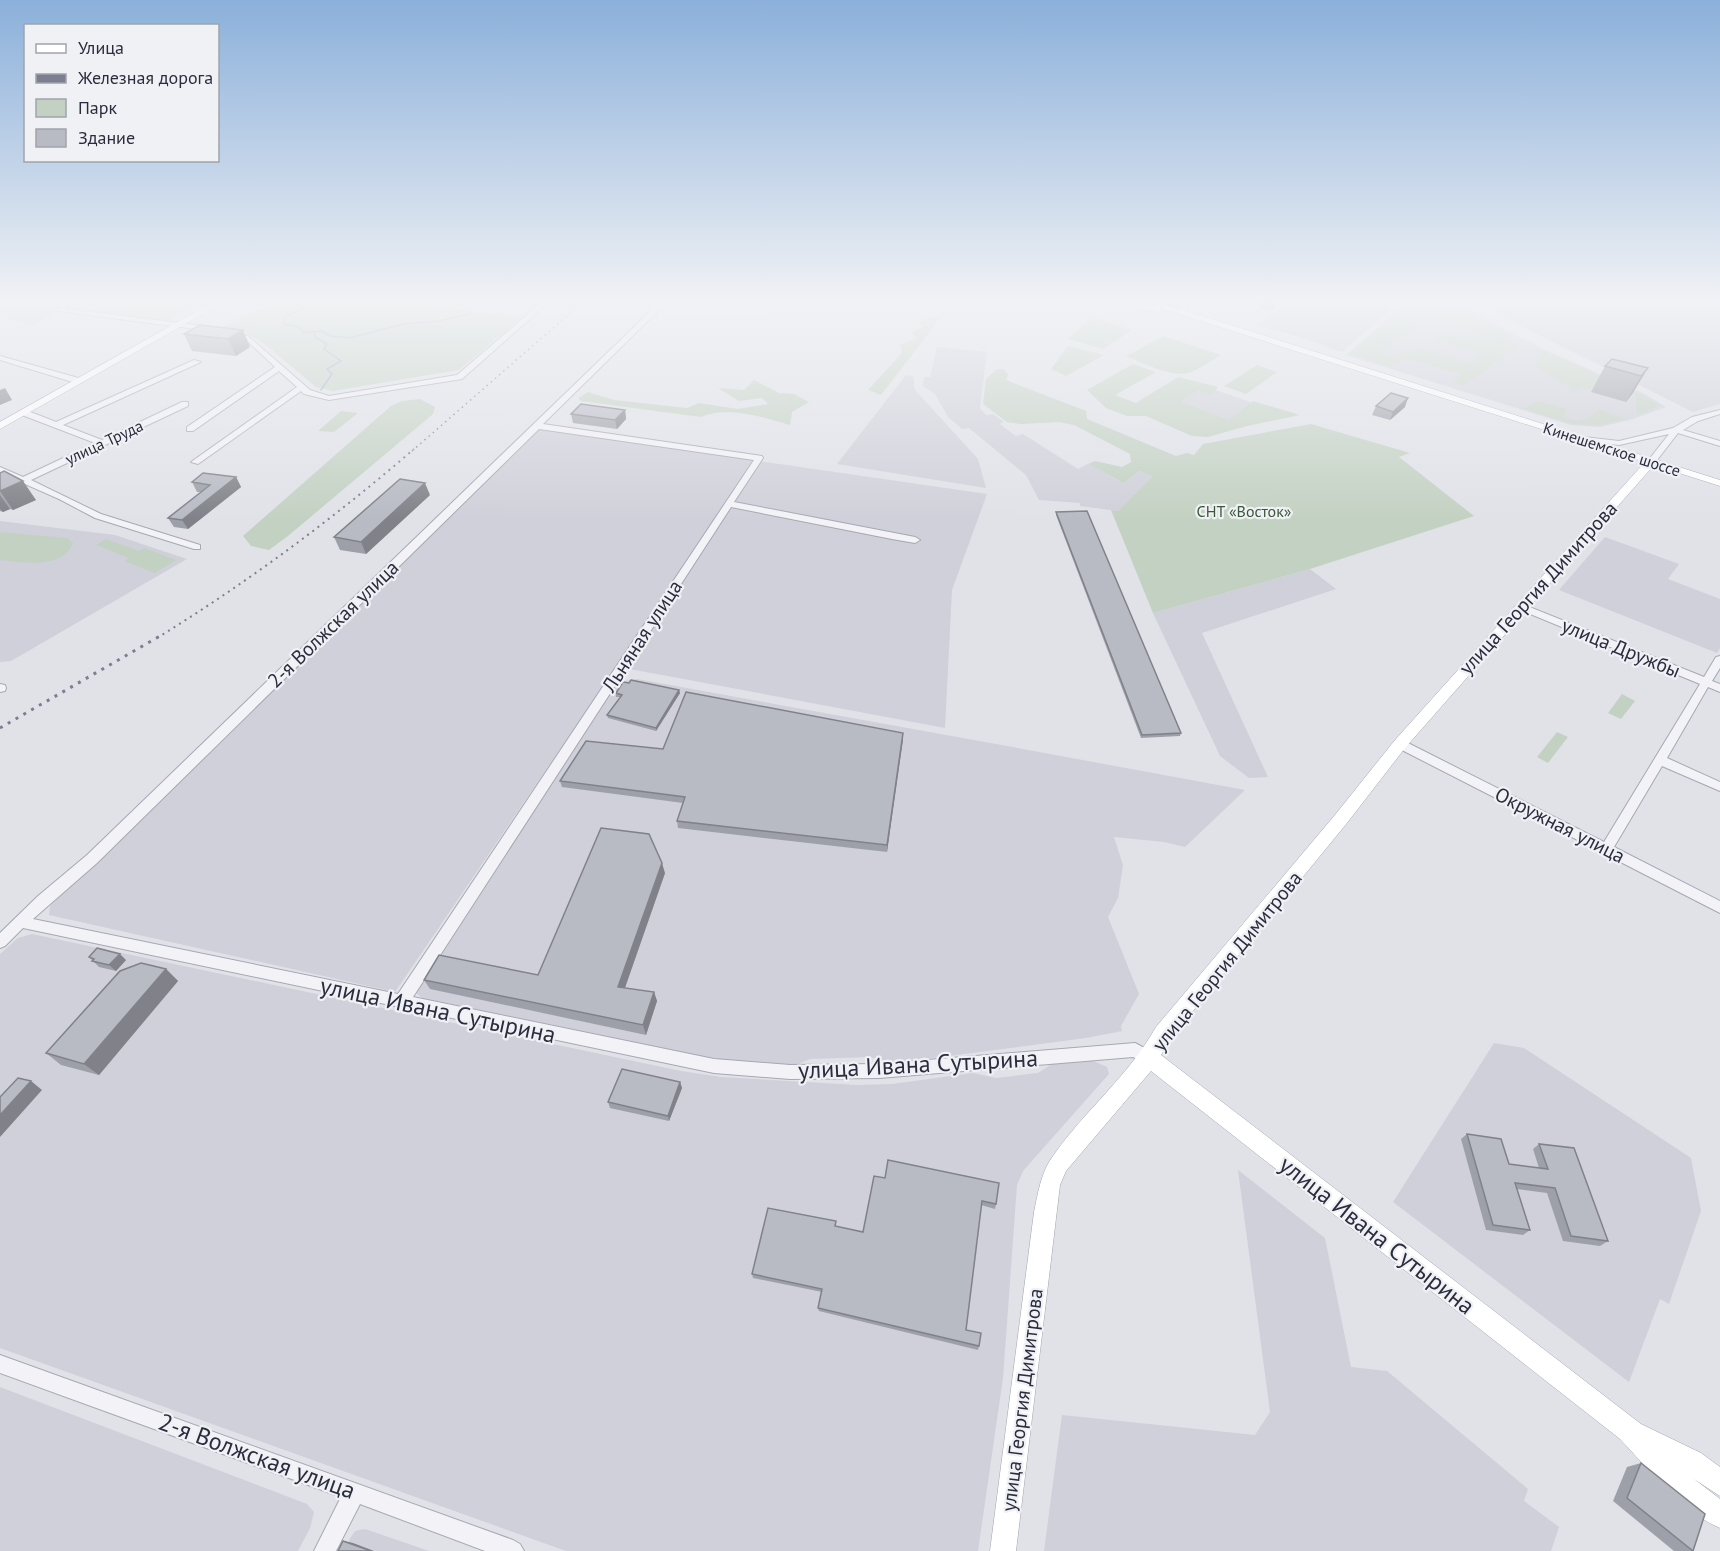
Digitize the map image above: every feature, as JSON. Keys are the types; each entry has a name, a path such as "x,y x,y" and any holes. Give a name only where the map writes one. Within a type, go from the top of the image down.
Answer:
{"main road":[{"path":"0,426 91,374"},
{"name":"Кинешемское шоссе","path":"1368,374 1584,439 1720,483"},
{"name":"Кинешемское шоссе","path":"1376,374 1503,415"},
{"name":"улица Георгия Димитрова","path":"1003,1551 1050,1184 1059,1164 1149,1058 1163,1033 1341,819 1400,744 1651,462"},
{"name":"улица Ивана Сутырина","path":"1149,1058 1629,1430 1685,1488 1720,1515"},
{"name":"улица Ивана Сутырина","path":"1629,1430 1692,1462 1720,1483"}],"street":[{"path":"56,374 79,381"},
{"path":"58,424 169,374"},
{"path":"190,429 269,374"},
{"path":"288,374 307,392 329,398 459,377 462,374"},
{"name":"2-я Волжская улица","path":"0,942 92,859 590,374"},
{"path":"195,462 302,387"},
{"name":"улица Труда","path":"24,480 185,404"},
{"path":"1584,439 1619,443 1676,430 1695,419 1720,412"},
{"path":"25,413 102,443"},
{"name":"Льняная улица","path":"401,1002 759,458 537,426"},
{"path":"1676,430 1720,444"},
{"path":"1651,462 1676,430"},
{"path":"0,470 98,516 197,547"},
{"path":"729,504 840,528 915,540"},
{"name":"улица Дружбы","path":"1522,607 1720,688"},
{"path":"1606,849 1720,659"},
{"name":"Окружная улица","path":"1400,744 1720,907"},
{"path":"1660,760 1720,787"},
{"name":"улица Ивана Сутырина","path":"20,922 714,1066 779,1071 922,1069 1135,1050 1149,1058"},
{"name":"2-я Волжская улица","path":"0,1364 513,1551"},
{"path":"325,1551 355,1492"}],"shaded area":[{"path":"931,374 984,374 980,408 986,415 993,414 1004,422 1000,424 1016,436 1023,434 1078,469 1088,464 1124,483 1139,471 1154,476 1118,511 1080,506 1080,503 1039,500 1026,475 969,428 962,429 948,417 935,394 923,386 924,377 930,377"},
{"path":"1408,374 1601,374 1643,393 1666,407 1633,419 1599,427 1571,425"},
{"path":"1618,374 1720,374 1720,404 1693,412"},
{"path":"906,375 913,376 915,390 978,459 986,488 837,464"},
{"path":"1196,383 1267,408 1245,425 1148,413"},
{"path":"537,429 987,494 952,590 945,728 630,669 614,670 395,992 49,915 50,906"},
{"path":"0,521 115,535 187,559 11,661 0,662"},
{"path":"1605,537 1679,564 1668,579 1720,599 1720,648 1717,653 1559,590"},
{"path":"1310,569 1336,589 1202,633 1268,777 1249,778 1220,756 1153,613"},
{"path":"637,679 1245,790 1185,847 1164,842 1114,837 1123,865 1118,898 1108,917 1139,994 1121,1026 1122,1031 942,1057 888,1062 870,1057 810,1059 794,1066 733,1062 422,998 416,993 418,986 614,687 625,681"},
{"path":"32,934 681,1071 721,1077 857,1085 892,1084 973,1073 996,1078 1038,1073 1055,1062 1089,1059 1107,1067 1109,1074 1023,1171 1017,1185 1003,1378 978,1551 566,1551 0,1348 0,954 18,938"},
{"path":"1494,1043 1524,1048 1691,1158 1701,1211 1669,1304 1660,1299 1629,1382 1393,1202"},
{"path":"1238,1170 1325,1238 1351,1367 1387,1371 1528,1489 1524,1501 1559,1527 1551,1551 1044,1551 1062,1415 1255,1435 1270,1412"},
{"path":"0,1387 307,1504 314,1512 310,1528 298,1551 0,1551"},
{"path":"365,1529 429,1551 342,1551 355,1531"}],"green space":[{"path":"301,374 433,374 333,391 316,387"},
{"path":"882,374 897,374 881,395 868,390"},
{"name":"СНТ «Восток»","path":"991,374 1008,374 1006,380 1086,411 1087,419 1176,456 1187,453 1194,455 1203,444 1311,424 1410,453 1399,457 1474,516 1310,569 1153,613 1111,510 1118,511 1153,476 1139,471 1124,483 1088,464 1095,461 1122,467 1131,462 1130,454 1074,425 1059,422 1021,424 1007,422 983,404 986,379"},
{"path":"1115,374 1152,374 1115,395 1136,403 1178,377 1218,387 1212,395 1198,390 1181,402 1228,420 1253,401 1300,415 1208,437 1192,436 1146,416 1127,416 1106,408 1087,390"},
{"path":"1242,374 1274,374 1246,394 1224,386"},
{"path":"1461,374 1480,374 1462,385 1453,382"},
{"path":"1547,374 1596,374 1661,405 1637,416 1635,394 1598,383 1589,389 1579,388 1577,391"},
{"path":"754,380 779,393 794,394 809,402 792,412 790,425 745,413 722,412 701,417 581,401 578,398 588,392 614,400 687,408 699,403 738,409 768,404 762,398 739,401 718,388 744,390"},
{"path":"420,399 435,407 433,414 269,550 251,546 243,536 391,406 402,401"},
{"path":"1538,401 1567,409 1563,417 1575,420 1586,419 1599,409 1626,419 1598,425 1572,424 1524,409"},
{"path":"341,411 358,413 334,432 318,431"},
{"path":"0,532 67,538 73,543 68,552 51,561 30,563 0,560"},
{"path":"106,539 139,551 144,548 176,560 155,573 124,561 129,558 96,545"},
{"path":"1622,694 1635,701 1621,719 1608,713"},
{"path":"1557,732 1568,737 1548,763 1537,757"}],"building":[{"path":"1391,393 1408,398 1393,412 1376,406"},
{"path":"581,404 625,410 615,420 571,414"},
{"path":"4,471 23,481 0,491 0,473"},
{"path":"203,473 236,477 182,520 168,518 210,485 192,482"},
{"path":"400,479 425,483 361,542 334,537"},
{"path":"1087,511 1181,733 1142,735 1056,512"},
{"path":"631,680 679,690 656,728 607,715 622,695 616,693 623,682 629,683"},
{"path":"686,692 903,733 887,845 677,821 685,797 560,781 586,741 663,749"},
{"path":"601,828 649,834 662,863 618,987 654,992 643,1025 424,980 439,955 538,975"},
{"path":"97,948 120,954 109,965 92,961 94,959 89,957"},
{"path":"141,963 166,969 84,1064 46,1053 120,971"},
{"path":"622,1069 680,1082 668,1116 608,1102"},
{"path":"18,1078 31,1081 0,1115 0,1097"},
{"path":"1467,1134 1501,1139 1509,1164 1548,1169 1539,1144 1574,1148 1608,1241 1571,1236 1555,1188 1515,1183 1530,1230 1493,1225"},
{"path":"888,1160 999,1183 996,1204 982,1201 966,1330 981,1333 979,1346 818,1308 822,1289 752,1274 768,1208 836,1221 835,1226 863,1232 874,1176 885,1178"},
{"path":"1641,1463 1705,1514 1693,1551 1627,1498"},
{"path":"343,1541 371,1551 338,1551"}],"waterway":[{"path":"321,390 332,374"}],"railway":[{"path":"412,451 500,374"},
{"path":"157,638 224,595 289,549 414,449"},
{"path":"0,728 160,636"}]}
